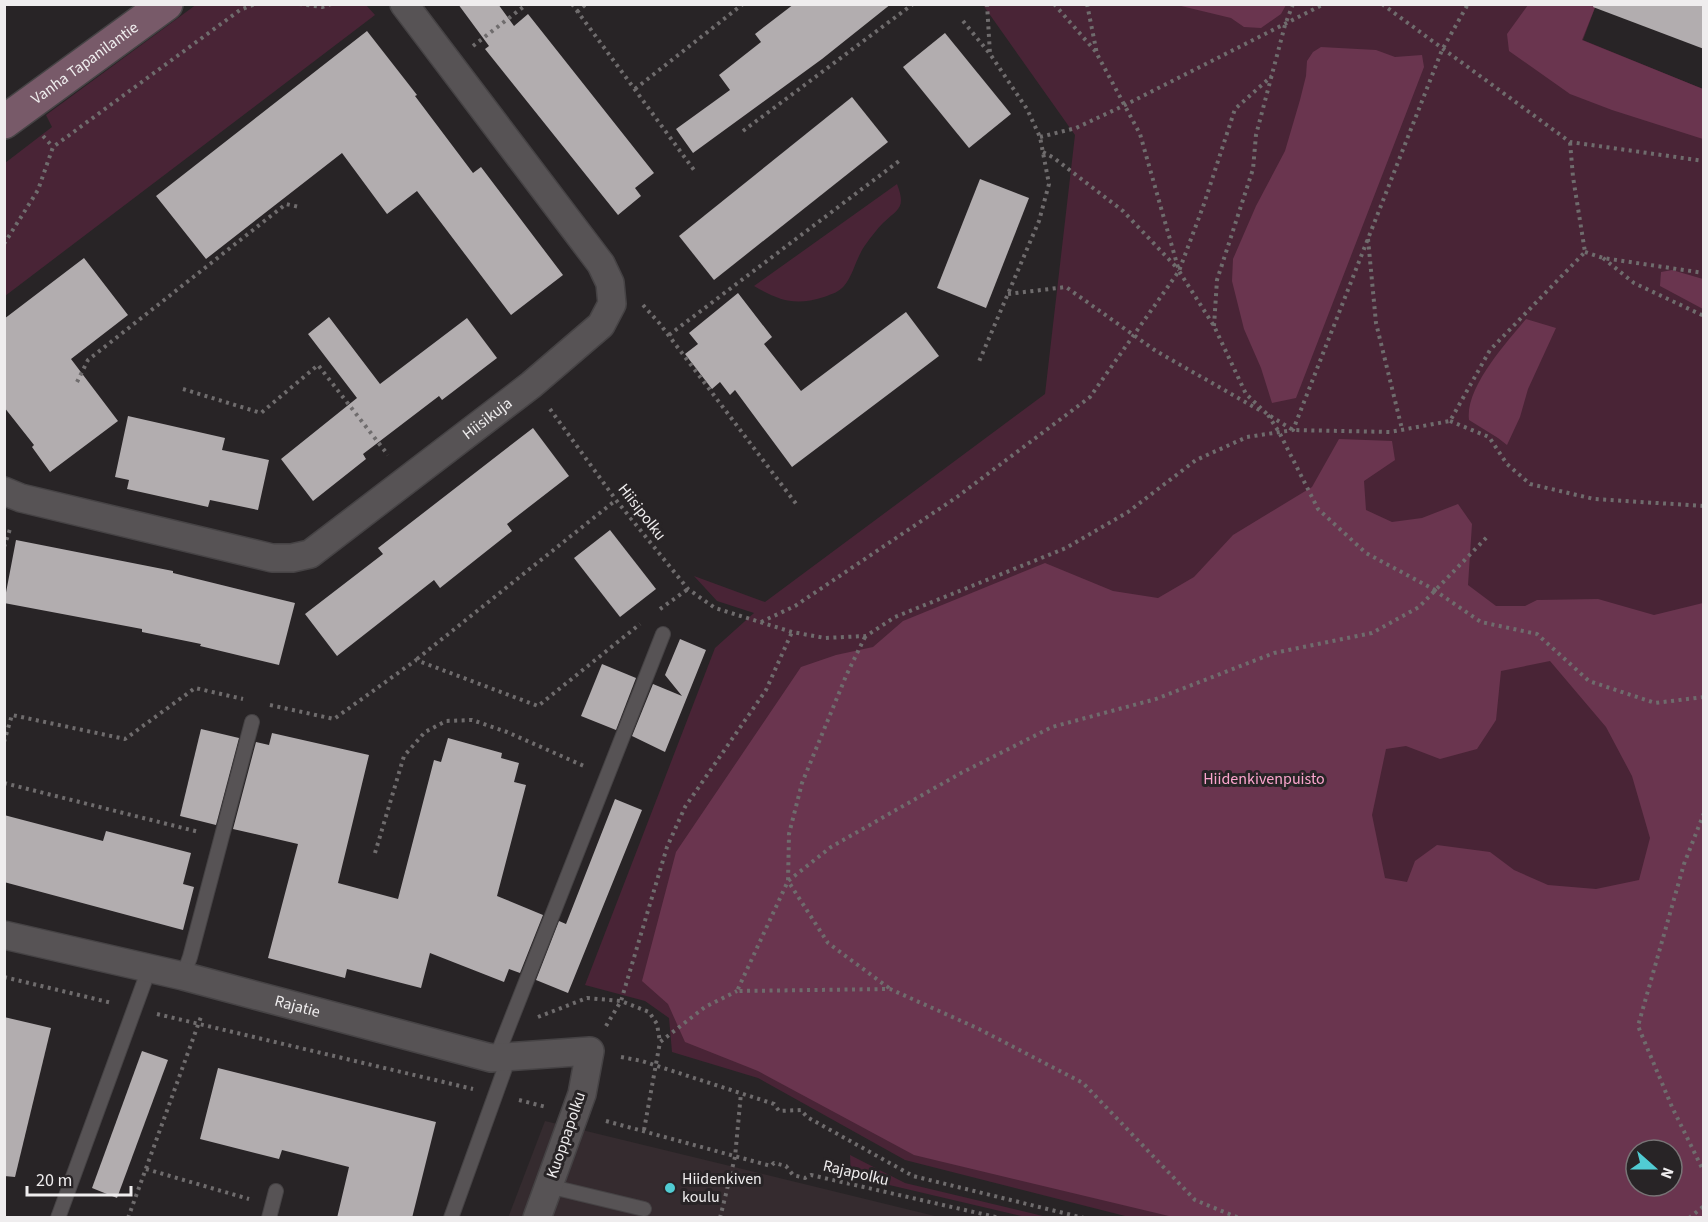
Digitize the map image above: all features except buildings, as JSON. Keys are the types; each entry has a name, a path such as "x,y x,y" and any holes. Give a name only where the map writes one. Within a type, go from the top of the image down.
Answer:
{"street":[{"name":"Vanha Tapanilantie","path":"4,122 166,4"},
{"name":"Hiisikuja","path":"4,491 21,498 272,558 292,558 310,554 531,385 601,325 612,304 610,283 597,257 404,4"},
{"name":"Rajatie","path":"4,935 183,976 480,1055 503,1057 590,1051"},
{"name":"Kuoppapolku","path":"537,1218 582,1094 590,1051"}],"lane":[{"path":"451,1218 496,1095 503,1057 606,776 663,634"},
{"path":"183,976 252,722"},
{"path":"58,1218 149,969"},
{"path":"548,1186 644,1209"},
{"path":"271,1212 276,1191"}],"path":[{"path":"4,244 38,190 52,147 240,10 255,4"},
{"path":"299,4 322,7 331,4"},
{"path":"467,50 527,4"},
{"path":"572,4 694,170"},
{"path":"578,12 586,4"},
{"path":"635,89 743,4"},
{"path":"743,131 913,4"},
{"path":"987,4 990,54"},
{"path":"1054,4 1097,54 1140,134 1179,271"},
{"path":"1087,4 1097,54"},
{"path":"1214,326 1217,280 1253,169 1256,135 1293,4"},
{"path":"1040,137 1076,128 1324,4"},
{"path":"1382,4 1570,142 1704,161"},
{"path":"1293,430 1442,50 1468,4"},
{"path":"963,21 990,54 1027,109 1040,137 1049,184 1039,221 978,364"},
{"path":"760,623 795,606 957,497 1090,397 1179,271 1235,109 1272,76"},
{"path":"1570,142 1585,252"},
{"path":"1042,152 1054,158 1123,211 1179,271 1214,326 1246,394 1267,414 1279,432 1318,508 1366,553 1433,589 1481,622 1538,634 1589,681 1655,703 1704,697"},
{"path":"669,335 899,161"},
{"path":"77,382 88,360 182,285 286,204 299,207"},
{"path":"1368,238 1376,323 1402,429"},
{"path":"1585,252 1603,258 1704,273"},
{"path":"1450,421 1490,350 1585,252"},
{"path":"1603,258 1634,283 1704,316"},
{"path":"1008,294 1066,288 1156,351 1293,430"},
{"path":"641,303 669,335 797,505"},
{"path":"183,389 261,413 318,366 394,462"},
{"name":"Hiisipolku","path":"531,385 616,500 688,589 714,608 792,632 825,638 866,636"},
{"path":"737,991 788,881 789,834 802,783 846,676 866,636 895,616 1066,548 1128,512 1196,460 1247,437 1279,432 1293,430 1390,432 1450,421 1489,437 1508,464 1530,484 1594,499 1704,506"},
{"path":"269,704 334,719 416,660 616,500"},
{"path":"4,519 12,522 4,547"},
{"path":"788,881 831,847 961,773 1052,728 1156,699 1274,653 1372,633 1419,607 1433,589 1487,537"},
{"path":"655,612 688,589"},
{"path":"416,660 538,706 647,618"},
{"path":"792,632 766,690 685,807 667,847 619,1007 590,1051 642,1061 774,1104 779,1111 801,1110 807,1117 913,1176 1083,1218"},
{"path":"4,742 12,715 125,739 195,688 248,700"},
{"path":"375,853 404,756 425,732 446,721 472,720 507,732 606,776"},
{"path":"4,783 221,837"},
{"path":"1704,813 1684,864 1638,1026 1672,1107 1704,1172"},
{"path":"788,881 828,944 890,989 977,1028 1083,1083 1195,1200 1239,1218"},
{"name":"Rajapolku","path":"4,977 644,1130 771,1166 774,1163 786,1166 792,1175 805,1178 811,1175 1000,1218"},
{"path":"128,1218 198,1025 210,984"},
{"path":"644,1130 660,1042 705,1007 737,991 890,989"},
{"path":"720,1218 735,1156 741,1094"},
{"path":"146,1169 271,1212"},
{"path":"1689,1218 1704,1206"}],"shaded area":[{"name":"Hiidenkiven koulu","path":"545,1121 939,1217 508,1218"}],"green space":[{"path":"197,4 366,5 375,15 5,296 5,163 52,127 46,115"},
{"path":"1286,4 1281,14 1261,28 1244,27 1231,18 1177,5"},
{"name":"Hiidenkivenpuisto","path":"983,5 1596,5 1583,40 1703,89 1703,1217 1129,1217 905,1160 758,1078 672,1052 669,1018 645,1001 585,985 715,648 754,613 717,601 694,576 765,602 1045,394 1075,135"},
{"path":"1528,5 1596,5 1582,40 1703,89 1703,139 1570,94 1509,51 1507,34"},
{"path":"1321,47 1376,50 1395,57 1422,55 1424,67 1296,398 1272,403 1261,368 1244,329 1232,281 1233,259 1256,206 1285,151 1306,76 1307,61 1313,52"},
{"path":"897,184 901,198 899,207 866,244 853,271 840,290 814,300 796,301 780,298 754,286"},
{"path":"1672,270 1703,279 1703,309 1660,286 1661,272"},
{"path":"1526,319 1556,328 1528,389 1520,417 1507,445 1469,420 1469,407 1473,394 1488,366"},
{"path":"1339,439 1392,441 1395,460 1364,481 1366,510 1392,522 1422,518 1458,504 1472,524 1468,585 1496,606 1525,606 1537,600 1598,599 1654,615 1703,603 1703,1217 1173,1217 914,1155 758,1071 685,1042 668,1004 642,981 676,852 801,667 836,655 873,647 903,621 1045,563 1113,591 1158,598 1194,577 1233,535 1312,487","holes":["1550,661 1606,727 1632,776 1650,838 1639,880 1596,889 1548,885 1514,870 1490,852 1437,845 1415,861 1407,882 1385,878 1372,815 1386,749 1406,746 1440,759 1477,749 1496,720 1501,671"]},
{"path":"850,1155 905,1183 1047,1217 1026,1217 851,1176"}],"place":[{"name":"Hiidenkiven koulu","path":"670,1188"}]}
